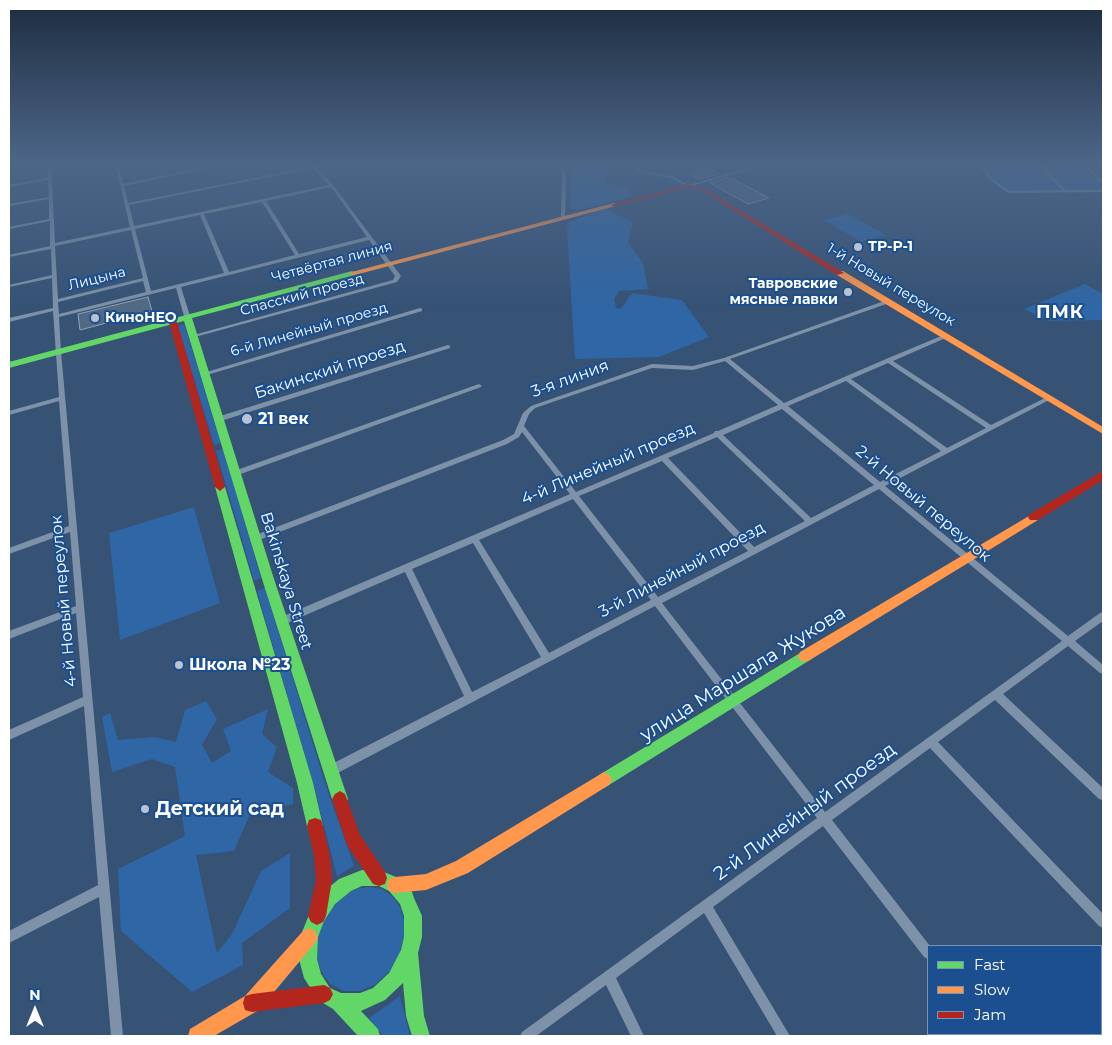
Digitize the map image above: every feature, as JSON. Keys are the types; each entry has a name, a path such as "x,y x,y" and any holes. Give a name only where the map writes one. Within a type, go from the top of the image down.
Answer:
{"street":[{"name":"4-й Новый переулок","path":"50,211 58,352 117,1036"},
{"path":"128,211 148,293"},
{"path":"9,256 216,211"},
{"path":"271,211 298,256"},
{"path":"350,211 388,263"},
{"path":"563,211 563,218"},
{"name":"Четвёртая линия","path":"173,322 187,316 591,211"},
{"name":"1-й Новый переулок","path":"738,211 1103,430"},
{"path":"202,214 227,274"},
{"path":"9,228 50,220"},
{"path":"56,316 370,238"},
{"name":"Спасский проезд","path":"193,336 395,281 398,276 388,263"},
{"path":"9,286 54,276"},
{"name":"Лицына","path":"55,301 145,279"},
{"name":"Bakinskaya Street","path":"178,286 268,579 353,840 379,878"},
{"name":"3-я линия","path":"256,538 505,442 517,435 526,413 533,407 652,366 693,368 726,359 887,302"},
{"path":"9,320 55,309"},
{"name":"6-й Линейный проезд","path":"205,374 420,310"},
{"path":"9,365 173,322 305,783 322,856 324,880 317,916 309,937 309,965 313,978 324,994 340,1002 371,1036"},
{"name":"4-й Линейный проезд","path":"282,621 946,336"},
{"name":"Бакинский проезд","path":"219,419 448,347"},
{"name":"2-й Новый переулок","path":"726,359 1103,670"},
{"path":"888,360 990,428"},
{"path":"846,378 946,450"},
{"path":"236,472 479,386"},
{"path":"9,413 62,398"},
{"name":"3-й Линейный проезд","path":"330,770 1049,398"},
{"path":"521,426 927,952"},
{"path":"717,434 810,521"},
{"path":"210,449 227,444"},
{"path":"663,457 753,550"},
{"name":"улица Маршала Жукова","path":"394,885 426,882 462,867 732,700 1103,475"},
{"path":"9,551 73,528"},
{"path":"474,538 547,658"},
{"path":"407,567 470,698"},
{"path":"248,587 268,579"},
{"path":"9,635 79,608"},
{"name":"2-й Линейный проезд","path":"526,1036 1103,616"},
{"path":"996,694 1103,795"},
{"path":"9,735 87,700"},
{"path":"931,742 1103,922"},
{"path":"317,916 329,898 345,885 362,878 379,878 394,885 406,898 412,916 413,937 409,953 395,978 379,994 360,1002 340,1002"},
{"path":"9,936 103,889"},
{"path":"706,906 784,1036"},
{"path":"197,1036 252,1002 309,937"},
{"path":"409,953 415,1016 421,1036"},
{"path":"609,977 638,1036"},
{"path":"252,1002 324,994"}],"shaded area":[{"path":"599,211 610,211 633,223 628,242 643,263 648,289 619,291 614,299 616,308 620,309 632,293 682,300 709,337 659,357 575,359 567,228 570,226 567,223"},
{"path":"848,214 886,235 861,242 824,220"},
{"path":"1085,284 1103,294 1103,320 1049,321 1024,309"},
{"path":"184,324 221,443 214,445 178,326"},
{"path":"223,449 261,578 254,581 216,451"},
{"path":"194,507 220,603 120,640 109,533"},
{"path":"265,588 324,780 354,866 337,876 314,788 257,591"},
{"path":"206,701 217,719 202,745 212,763 231,751 223,729 268,709 262,734 277,747 268,772 293,788 293,804 251,812 234,851 196,855 217,953 232,934 261,871 290,853 290,908 242,943 243,965 192,992 121,931 118,869 185,836 175,767 152,759 112,772 102,717 110,713 118,740 154,737 176,742 185,710"},
{"path":"369,887 382,889 392,896 400,907 404,921 404,937 399,955 389,971 376,984 360,991 344,991 330,984 321,971 316,955 317,937 323,921 332,907 343,896 356,889"},
{"path":"400,996 410,1036 383,1036 369,1018"}],"building":[{"path":"148,297 152,311 80,330 78,314"}],"traffic: fast":[{"path":"9,365 352,273"},
{"path":"187,316 268,579 340,799"},
{"path":"220,487 305,783 315,826"},
{"path":"604,780 805,656"},
{"path":"362,878 379,878 395,885 406,898 413,916 413,937 409,953 395,979 379,994 360,1002 340,1002 324,994 313,978 308,959 309,937 317,916 329,898 345,885 362,878"},
{"path":"409,954 415,1016 421,1036"},
{"path":"340,1002 371,1036"}],"traffic: slow":[{"path":"352,273 592,211"},
{"path":"840,273 1103,431"},
{"path":"805,656 1034,517"},
{"path":"395,885 426,882 462,867 604,780"},
{"path":"197,1036 252,1003 309,937"}],"traffic: jam":[{"path":"738,211 840,273"},
{"path":"173,322 220,487"},
{"path":"1034,517 1103,475"},
{"path":"340,799 353,839 379,878"},
{"path":"315,826 322,856 324,880 317,916"},
{"path":"252,1003 324,994"}],"place":[{"name":"ТР-Р-1","path":"858,247"},
{"name":"Тавровские мясные лавки","path":"848,292"},
{"name":"КиноНЕО","path":"95,318"},
{"name":"21 век","path":"247,419"},
{"name":"Школа №23","path":"179,665"},
{"name":"Детский сад","path":"145,809"}],"district":[{"name":"ПМК","path":"1060,313"}]}
